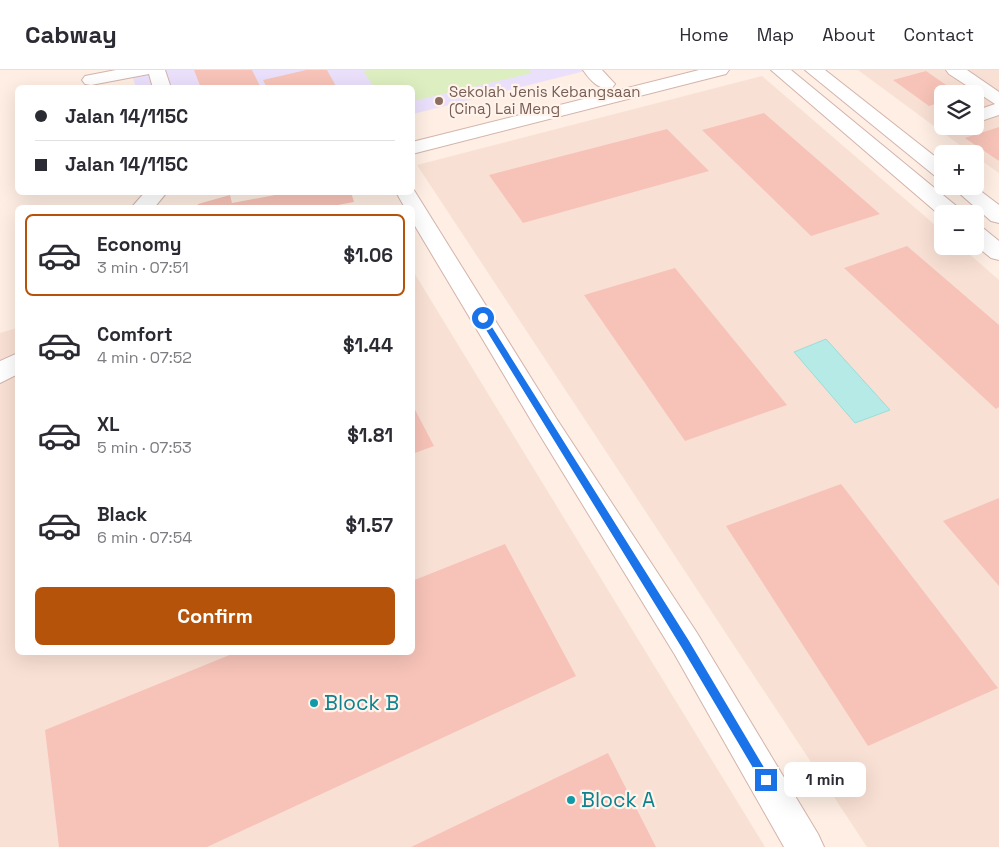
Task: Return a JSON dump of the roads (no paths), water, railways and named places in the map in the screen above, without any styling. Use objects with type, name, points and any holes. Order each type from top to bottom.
[{"type":"street","points":[[94,76],[144,70]]},
{"type":"street","points":[[156,70],[161,85]]},
{"type":"street","points":[[592,70],[606,84]]},
{"type":"street","points":[[415,132],[661,70]]},
{"type":"street","points":[[415,147],[720,70]]},
{"type":"street","points":[[762,70],[781,72],[941,205]]},
{"type":"street","points":[[814,70],[934,166]]},
{"type":"street","points":[[955,70],[978,85]]},
{"type":"street","points":[[982,85],[999,79]]},
{"type":"street","points":[[984,90],[999,100]]},
{"type":"street","points":[[984,114],[999,109]]},
{"type":"street","points":[[144,205],[154,195]]},
{"type":"street","points":[[972,195],[999,216]]},
{"type":"street","points":[[415,218],[422,238],[553,433],[686,644],[805,847]]},
{"type":"street","points":[[984,240],[999,253]]},
{"type":"street","points":[[0,373],[15,364]]},
{"type":"water","points":[[826,339],[890,410],[855,423],[794,352]]},
{"type":"place","name":"Sekolah Jenis Kebangsaan (Cina) Lai Meng","points":[[439,101]]},
{"type":"place","name":"Block B","points":[[314,703]]},
{"type":"place","name":"Block A","points":[[571,800]]}]
